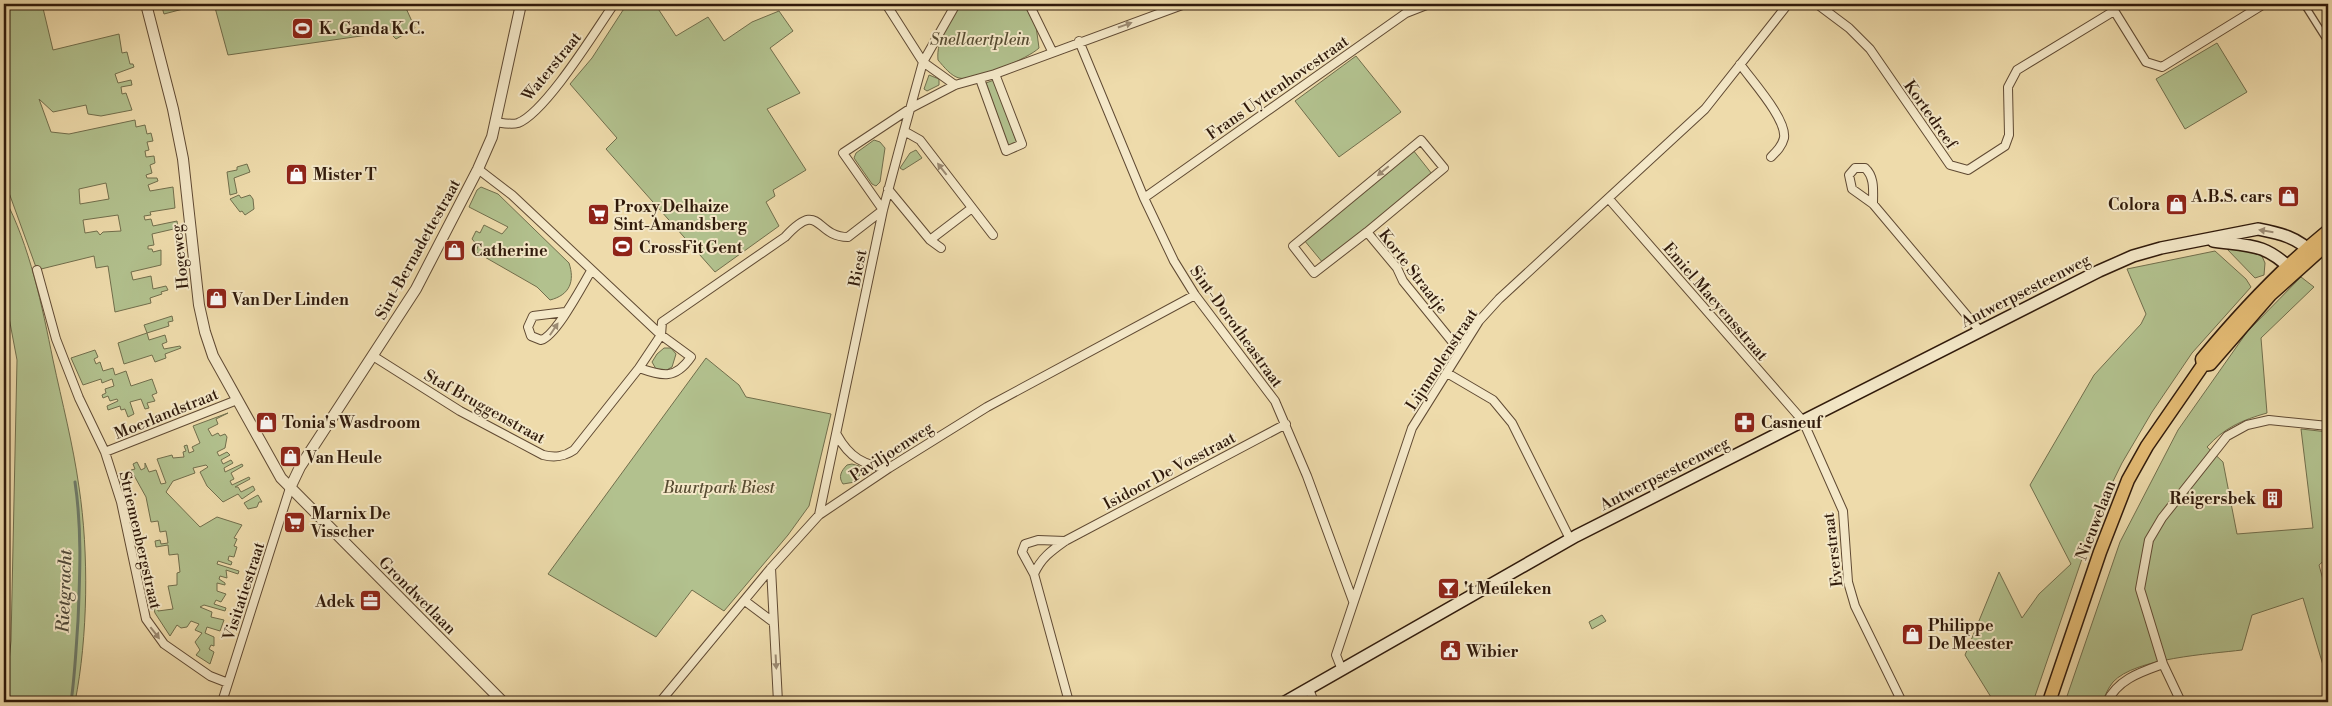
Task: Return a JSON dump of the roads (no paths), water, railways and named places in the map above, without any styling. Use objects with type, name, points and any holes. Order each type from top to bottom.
[{"type":"main road","name":"Antwerpsesteenweg","points":[[1285,702],[1570,540],[1980,330],[2132,256],[2258,229],[2278,233],[2310,252]]},
{"type":"main road","points":[[2291,268],[2310,252],[2328,231]]},
{"type":"main road","name":"Antwerpsesteenweg","points":[[2207,240],[2261,248],[2291,268]]},
{"type":"main road","points":[[2310,252],[2328,243]]},
{"type":"main road","name":"Nieuwelaan","points":[[2049,702],[2100,552],[2128,480],[2147,446],[2203,365],[2210,364],[2291,268]]},
{"type":"street","name":"Hogeweg","points":[[146,4],[173,110],[183,159],[199,305],[205,332],[213,356],[272,465],[290,488]]},
{"type":"street","name":"Sint-Bernadettestraat","points":[[290,488],[300,467],[416,289],[489,146],[521,4]]},
{"type":"street","name":"Waterstraat","points":[[495,122],[509,124],[525,118],[583,51],[614,4]]},
{"type":"street","points":[[886,4],[923,62],[955,85]]},
{"type":"street","name":"Biest","points":[[819,515],[888,189],[923,62],[956,4]]},
{"type":"street","points":[[1029,4],[1052,51]]},
{"type":"street","points":[[883,210],[843,153],[911,108],[955,85],[995,74],[1079,41],[1185,4]]},
{"type":"street","name":"Frans Uyttenhovestraat","points":[[1144,198],[1406,13],[1429,4]]},
{"type":"street","name":"Lijnmolenstraat","points":[[1342,670],[1336,655],[1412,428],[1479,321],[1499,299],[1609,200],[1705,109],[1788,4]]},
{"type":"street","name":"Kortedreef","points":[[1817,4],[1849,28],[1870,50],[1950,165],[1968,170],[2005,146],[2009,135],[2008,87],[2017,70],[2112,7]]},
{"type":"street","points":[[2112,7],[2146,62],[2162,67],[2264,4]]},
{"type":"street","points":[[2304,4],[2328,42]]},
{"type":"street","name":"Sint-Dorotheastraat","points":[[1079,41],[1144,198],[1174,261],[1195,295],[1275,401],[1307,476],[1354,602]]},
{"type":"street","points":[[1740,64],[1776,114],[1783,128],[1784,138],[1779,149],[1771,156]]},
{"type":"street","points":[[980,79],[1006,151],[1022,144],[995,74]]},
{"type":"street","points":[[904,131],[920,140],[994,235]]},
{"type":"street","name":"Korte Straatje","points":[[1421,140],[1444,168],[1367,232],[1314,273],[1293,246],[1421,140]]},
{"type":"street","points":[[1873,204],[1872,178],[1865,168],[1855,168],[1849,175],[1849,184],[1873,204],[1980,330]]},
{"type":"street","points":[[478,169],[512,195],[661,336],[691,357],[677,372],[667,375],[639,368]]},
{"type":"street","points":[[888,189],[930,240],[940,248]]},
{"type":"street","name":"Emiel Maeyensstraat","points":[[1609,200],[1803,421]]},
{"type":"street","points":[[930,240],[972,208]]},
{"type":"street","name":"Staf Bruggenstraat","points":[[373,356],[460,412],[535,451],[552,458],[568,454],[574,450],[639,368],[661,336],[662,322],[785,238],[798,223],[808,219],[817,221],[833,236],[848,237],[883,210]]},
{"type":"street","name":"Korte Straatje","points":[[1367,232],[1397,268],[1403,281],[1460,350]]},
{"type":"street","name":"Striemenbergstraat","points":[[36,270],[60,347],[79,398],[105,452],[123,510],[146,620],[164,644],[210,676],[228,683]]},
{"type":"street","points":[[565,312],[533,316],[528,326],[531,336],[541,340],[546,338],[565,312],[591,271]]},
{"type":"street","name":"Paviljoenweg","points":[[660,702],[746,601],[771,568],[819,515],[986,407],[1195,295]]},
{"type":"street","points":[[1447,373],[1493,400],[1512,424],[1570,540]]},
{"type":"street","name":"Moerlandstraat","points":[[105,452],[237,400]]},
{"type":"street","points":[[2181,702],[2163,664],[2140,589],[2149,540],[2162,518],[2227,436],[2247,425],[2269,420],[2328,426]]},
{"type":"street","name":"Everstraat","points":[[1803,421],[1843,512],[1848,582],[1855,606],[1902,702]]},
{"type":"street","name":"Isidoor De Vosstraat","points":[[1034,574],[1045,556],[1065,541],[1286,424]]},
{"type":"street","points":[[837,436],[846,450],[871,467],[889,468]]},
{"type":"street","name":"Visitatiestraat","points":[[222,702],[290,488]]},
{"type":"street","name":"Grondwetlaan","points":[[290,488],[503,702]]},
{"type":"street","points":[[1065,541],[1038,540],[1025,544],[1022,552],[1034,574],[1069,702]]},
{"type":"street","points":[[771,568],[778,702]]},
{"type":"street","points":[[746,601],[774,622]]},
{"type":"street","points":[[2107,702],[2120,685],[2135,674],[2163,664]]},
{"type":"street","points":[[1309,689],[1314,702]]},
{"type":"waterway","name":"Rietgracht","points":[[71,702],[78,621],[80,569],[80,534],[75,482]]},
{"type":"place","name":"K. Ganda K.C.","points":[[303,28]]},
{"type":"place","name":"Mister T","points":[[297,174]]},
{"type":"place","name":"A.B.S. cars","points":[[2288,196]]},
{"type":"place","name":"Colora","points":[[2176,204]]},
{"type":"place","name":"Proxy Delhaize Sint-Amandsberg","points":[[598,215]]},
{"type":"place","name":"CrossFit Gent","points":[[623,247]]},
{"type":"place","name":"Catherine","points":[[455,250]]},
{"type":"place","name":"Van Der Linden","points":[[216,299]]},
{"type":"place","name":"Tonia's Wasdroom","points":[[266,422]]},
{"type":"place","name":"Casneuf","points":[[1745,422]]},
{"type":"place","name":"Van Heule","points":[[290,457]]},
{"type":"place","name":"Reigersbek","points":[[2272,498]]},
{"type":"place","name":"Marnix De Visscher","points":[[295,522]]},
{"type":"place","name":"'t Meuleken","points":[[1448,588]]},
{"type":"place","name":"Adek","points":[[371,601]]},
{"type":"place","name":"Philippe De Meester","points":[[1912,634]]},
{"type":"place","name":"Wibier","points":[[1450,651]]},
{"type":"park label","name":"Snellaertplein","points":[[980,39]]},
{"type":"park label","name":"Buurtpark Biest","points":[[719,487]]}]
